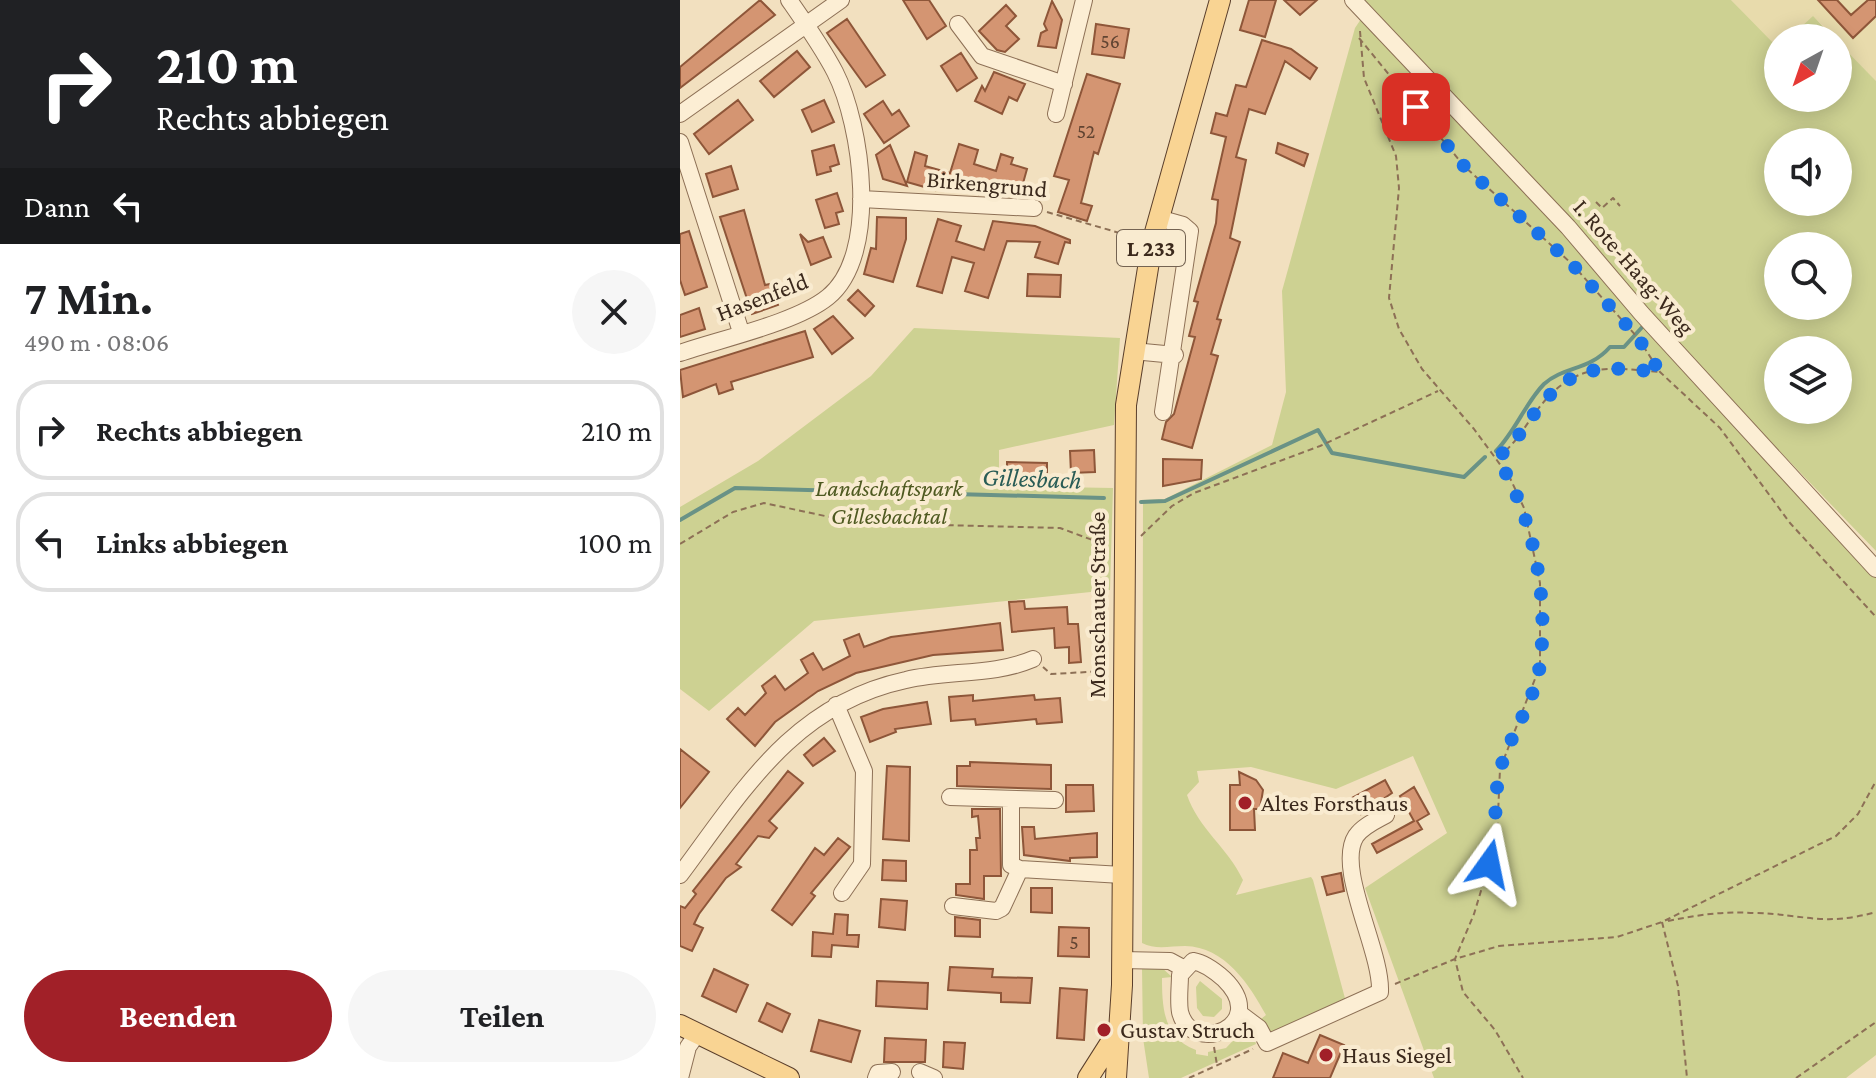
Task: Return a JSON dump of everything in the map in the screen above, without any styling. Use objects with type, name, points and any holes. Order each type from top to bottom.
[{"type":"main road","name":"Monschauer Straße","points":[[1116,1078],[1122,960],[1130,544],[1126,405],[1152,243],[1220,0]]},
{"type":"main road","points":[[1088,1078],[1120,1027]]},
{"type":"main road","points":[[688,1029],[789,1078]]},
{"type":"street","name":"Hasenfeld","points":[[680,353],[806,311],[830,296],[848,270],[858,236],[861,199],[849,110],[835,73],[789,0]]},
{"type":"street","points":[[680,114],[841,0]]},
{"type":"street","points":[[1056,114],[1084,0]]},
{"type":"street","name":"I. Rote-Haag-Weg","points":[[1353,0],[1568,227],[1642,314],[1876,569]]},
{"type":"street","points":[[958,24],[982,56],[1064,84]]},
{"type":"street","points":[[680,142],[741,332]]},
{"type":"street","name":"Birkengrund","points":[[861,199],[1034,208]]},
{"type":"street","points":[[1158,218],[1183,225],[1190,231],[1175,355],[1163,412]]},
{"type":"street","points":[[1133,351],[1175,355]]},
{"type":"street","points":[[680,875],[771,756],[807,723],[836,705],[882,685],[930,674],[1012,668],[1033,659]]},
{"type":"street","points":[[836,705],[864,771],[862,864],[842,893]]},
{"type":"street","points":[[950,797],[1055,800]]},
{"type":"street","points":[[1011,799],[1011,865],[1020,869],[1122,875]]},
{"type":"street","points":[[1239,1013],[1259,1028],[1267,1043],[1380,992],[1381,972],[1351,869],[1350,850],[1365,826],[1386,815]]},
{"type":"street","points":[[953,906],[996,911],[1002,908],[1020,869]]},
{"type":"street","points":[[1122,960],[1159,960],[1183,968],[1199,962],[1219,974],[1237,993],[1239,1013],[1227,1029],[1214,1034],[1199,1033],[1184,1020],[1179,1002],[1183,968]]},
{"type":"street","points":[[680,1078],[688,1047],[688,1029]]},
{"type":"street","points":[[876,1078],[878,1073],[892,1072]]},
{"type":"path","points":[[1523,1078],[1495,1030],[1463,992],[1455,959],[1474,914],[1497,838],[1500,769],[1540,666],[1540,583],[1524,508],[1497,458],[1422,369],[1399,329],[1389,298],[1399,188],[1396,156],[1364,78],[1358,37],[1464,166],[1572,264],[1631,329],[1660,372],[1720,428],[1790,523],[1876,617]]},
{"type":"path","points":[[1596,202],[1602,208],[1613,198],[1620,206]]},
{"type":"path","name":"Birkengrund","points":[[1034,208],[1152,243]]},
{"type":"path","points":[[1497,458],[1512,446],[1562,382],[1600,367],[1660,372]]},
{"type":"path","points":[[680,544],[733,512],[764,503],[858,523],[1060,528],[1109,546],[1130,544],[1172,506],[1194,493],[1320,446],[1439,391]]},
{"type":"path","points":[[1033,659],[1051,674],[1108,671]]},
{"type":"path","points":[[1662,922],[1836,836],[1858,814],[1876,781]]},
{"type":"path","points":[[1380,992],[1455,959],[1499,946],[1617,937],[1662,922],[1707,912],[1842,921],[1876,912]]},
{"type":"path","points":[[1662,922],[1678,986],[1687,1078]]},
{"type":"path","points":[[1796,1078],[1876,1022]]},
{"type":"path","points":[[1214,1034],[1217,1066]]},
{"type":"path","points":[[1189,1078],[1267,1043]]},
{"type":"shaded area","points":[[1731,0],[1876,0],[1876,81],[1852,56],[1852,24],[1821,24],[1813,17],[1805,24],[1764,24],[1764,36]]},
{"type":"green space","points":[[1364,0],[1731,0],[1764,34],[1764,112],[1852,112],[1852,56],[1876,81],[1876,551],[1645,312],[1552,201]]},
{"type":"green space","points":[[1813,16],[1821,24],[1804,24]]},
{"type":"green space","points":[[1361,19],[1545,207],[1876,575],[1876,1055],[1846,1078],[1434,1078],[1365,888],[1447,833],[1413,756],[1336,789],[1251,767],[1197,771],[1199,782],[1187,795],[1198,818],[1243,880],[1236,895],[1311,877],[1346,1002],[1274,1036],[1266,1030],[1261,1019],[1266,1015],[1252,991],[1224,960],[1199,948],[1157,947],[1142,943],[1143,500],[1165,499],[1272,445],[1286,392],[1282,291],[1355,28]]},
{"type":"green space","name":"Landschaftspark Gillesbachtal","points":[[914,328],[1120,338],[1114,425],[999,450],[999,486],[1113,488],[1110,590],[814,621],[709,711],[680,689],[680,507],[758,461],[871,376]]},
{"type":"green space","points":[[1160,966],[1172,977],[1162,978],[1167,1021],[1177,1038],[1196,1050],[1196,1054],[1208,1056],[1208,1052],[1226,1048],[1246,1027],[1251,1028],[1256,1044],[1181,1078],[1149,1078],[1143,1038],[1142,968]]},
{"type":"green space","points":[[1200,981],[1222,999],[1222,1009],[1214,1017],[1203,1016],[1197,1008],[1196,987]]},
{"type":"building","points":[[760,0],[775,15],[680,88],[680,67]]},
{"type":"building","points":[[903,0],[929,0],[946,26],[927,39]]},
{"type":"building","points":[[1249,0],[1276,0],[1265,37],[1240,30]]},
{"type":"building","points":[[1284,0],[1317,0],[1300,15]]},
{"type":"building","points":[[1818,0],[1837,0],[1851,15],[1868,0],[1876,0],[1876,16],[1853,38],[1852,24],[1840,24]]},
{"type":"building","points":[[1052,1],[1062,20],[1056,48],[1038,46],[1041,33],[1047,30],[1044,24]]},
{"type":"building","points":[[1006,5],[1016,16],[1006,26],[1019,39],[1005,52],[997,50],[979,31]]},
{"type":"building","points":[[847,19],[885,75],[866,87],[827,33]]},
{"type":"building","points":[[1096,24],[1129,29],[1124,58],[1092,54]]},
{"type":"building","points":[[1262,40],[1291,49],[1317,68],[1310,79],[1285,61],[1265,114],[1249,109],[1236,157],[1246,160],[1230,238],[1240,242],[1217,319],[1221,320],[1211,354],[1218,356],[1192,448],[1162,439],[1166,422],[1174,414],[1195,337],[1189,336],[1198,302],[1194,301],[1216,223],[1218,200],[1212,199],[1226,137],[1211,133],[1216,113],[1227,116],[1236,85],[1246,87]]},
{"type":"building","points":[[797,51],[810,67],[774,97],[760,81]]},
{"type":"building","points":[[961,53],[977,78],[957,91],[941,66]]},
{"type":"building","points":[[994,72],[1025,84],[1017,101],[1009,97],[1002,114],[975,101],[982,86],[985,91]]},
{"type":"building","points":[[1087,74],[1120,84],[1098,154],[1094,152],[1081,203],[1092,206],[1087,221],[1058,212],[1069,180],[1054,176]]},
{"type":"building","points":[[738,100],[753,120],[709,154],[694,134]]},
{"type":"building","points":[[824,100],[834,122],[812,132],[802,110]]},
{"type":"building","points":[[883,101],[892,115],[899,110],[909,126],[884,143],[864,114]]},
{"type":"building","points":[[1278,143],[1308,154],[1304,166],[1276,153]]},
{"type":"building","points":[[959,144],[978,150],[974,164],[996,171],[1001,154],[1013,158],[1011,164],[1027,169],[1020,194],[982,182],[978,194],[937,182],[935,190],[907,182],[915,152],[927,156],[925,166],[950,173]]},
{"type":"building","points":[[834,145],[839,164],[830,167],[831,171],[817,175],[812,151]]},
{"type":"building","points":[[890,145],[907,186],[883,179],[876,155]]},
{"type":"building","points":[[731,166],[738,189],[713,197],[706,174]]},
{"type":"building","points":[[837,193],[843,211],[836,213],[839,224],[825,228],[816,200]]},
{"type":"building","points":[[744,210],[765,285],[770,284],[778,305],[752,314],[720,217]]},
{"type":"building","points":[[877,217],[906,218],[906,239],[893,282],[864,274],[871,248],[876,249]]},
{"type":"building","points":[[938,219],[961,226],[956,241],[984,250],[993,221],[1035,226],[1070,240],[1070,243],[1065,242],[1058,264],[1035,257],[1040,242],[1007,241],[988,298],[965,291],[974,263],[952,257],[942,293],[917,286]]},
{"type":"building","points":[[689,231],[707,287],[685,295],[680,280],[680,234]]},
{"type":"building","points":[[800,234],[808,242],[823,237],[831,257],[811,265]]},
{"type":"building","points":[[1028,274],[1061,275],[1060,297],[1027,296]]},
{"type":"building","points":[[858,290],[874,306],[865,316],[848,300]]},
{"type":"building","points":[[699,308],[705,329],[680,337],[680,315]]},
{"type":"building","points":[[833,316],[853,338],[832,354],[814,329]]},
{"type":"building","points":[[805,331],[813,357],[731,382],[733,389],[719,394],[716,384],[683,397],[680,370]]},
{"type":"building","points":[[1094,450],[1095,472],[1071,473],[1070,451]]},
{"type":"building","points":[[1163,459],[1202,460],[1201,479],[1163,486]]},
{"type":"building","points":[[1007,462],[1047,463],[1047,477],[1007,476]]},
{"type":"building","points":[[1024,601],[1025,609],[1067,607],[1068,624],[1078,624],[1081,662],[1069,663],[1069,647],[1055,648],[1054,628],[1012,632],[1009,602]]},
{"type":"building","points":[[1000,623],[1003,650],[933,655],[856,673],[818,691],[775,722],[755,746],[727,719],[738,708],[745,715],[766,693],[762,686],[775,676],[785,690],[808,673],[801,660],[813,653],[823,670],[850,656],[844,640],[859,634],[864,647],[891,637]]},
{"type":"building","points":[[973,695],[973,701],[1034,695],[1035,700],[1060,698],[1062,722],[1037,724],[1036,719],[976,725],[975,719],[951,721],[949,697]]},
{"type":"building","points":[[927,702],[931,724],[895,729],[896,732],[870,742],[861,717],[883,709]]},
{"type":"building","points":[[824,738],[835,751],[813,766],[804,755]]},
{"type":"building","points":[[680,749],[709,772],[680,808]]},
{"type":"building","points":[[970,762],[1051,765],[1051,789],[957,786],[957,766],[970,766]]},
{"type":"building","points":[[887,766],[910,767],[909,841],[883,839]]},
{"type":"building","points":[[788,771],[803,783],[769,821],[777,828],[769,838],[758,836],[736,864],[741,867],[726,878],[699,914],[694,924],[703,928],[692,951],[680,946],[680,906],[685,908],[696,894],[693,891]]},
{"type":"building","name":"Altes Forsthaus","points":[[1239,772],[1256,780],[1263,790],[1260,809],[1254,809],[1255,830],[1230,830],[1230,785],[1240,785]]},
{"type":"building","points":[[1385,780],[1392,793],[1361,814],[1352,798]]},
{"type":"building","points":[[1066,785],[1093,785],[1094,811],[1066,812]]},
{"type":"building","points":[[1414,787],[1429,814],[1417,821],[1422,829],[1377,853],[1372,844],[1414,821],[1400,796]]},
{"type":"building","points":[[972,809],[1000,809],[1001,876],[984,876],[984,899],[956,895],[956,884],[970,884],[970,850],[977,850],[976,838],[980,838],[978,816],[972,817]]},
{"type":"building","points":[[1022,827],[1034,827],[1035,839],[1097,833],[1097,857],[1070,858],[1070,861],[1024,855]]},
{"type":"building","points":[[838,838],[850,847],[811,893],[815,896],[792,925],[772,910],[815,848],[824,855]]},
{"type":"building","points":[[883,860],[906,861],[906,881],[882,880]]},
{"type":"building","points":[[1341,873],[1344,891],[1327,895],[1322,877]]},
{"type":"building","points":[[1031,888],[1052,888],[1052,913],[1031,912]]},
{"type":"building","points":[[881,899],[907,901],[905,930],[879,927]]},
{"type":"building","points":[[835,914],[848,915],[847,935],[859,935],[858,947],[832,945],[831,957],[812,956],[813,932],[833,934]]},
{"type":"building","points":[[955,917],[980,920],[980,937],[955,936]]},
{"type":"building","points":[[1059,927],[1089,928],[1089,957],[1058,956]]},
{"type":"building","points":[[950,967],[993,969],[992,977],[1032,978],[1030,1003],[1001,1002],[1001,993],[948,990]]},
{"type":"building","points":[[714,969],[748,985],[736,1012],[702,996]]},
{"type":"building","points":[[877,981],[928,983],[927,1009],[876,1006]]},
{"type":"building","points":[[1060,988],[1087,990],[1084,1040],[1057,1038]]},
{"type":"building","points":[[767,1003],[790,1014],[782,1032],[759,1021]]},
{"type":"building","points":[[819,1020],[860,1031],[851,1062],[811,1051]]},
{"type":"building","name":"Haus Siegel","points":[[1320,1035],[1344,1045],[1330,1078],[1273,1078],[1283,1053],[1308,1063]]},
{"type":"building","points":[[885,1038],[926,1040],[925,1062],[884,1062]]},
{"type":"building","points":[[944,1042],[965,1043],[963,1069],[943,1067]]},
{"type":"waterway","name":"Gillesbach","points":[[1496,451],[1544,384],[1594,360],[1610,347],[1624,347],[1645,324]]},
{"type":"waterway","name":"Gillesbach","points":[[1141,502],[1165,501],[1318,430],[1332,453],[1464,477],[1485,457]]},
{"type":"waterway","name":"Gillesbach","points":[[680,520],[735,488],[1104,498]]},
{"type":"place","name":"Altes Forsthaus","points":[[1245,803]]},
{"type":"place","name":"Gustav Struch","points":[[1104,1030]]},
{"type":"place","name":"Haus Siegel","points":[[1326,1055]]},
{"type":"route","points":[[1416,107],[1464,166],[1572,264],[1638,338],[1660,372],[1600,367],[1562,382],[1537,410],[1512,446],[1497,458],[1524,508],[1540,583],[1540,666],[1500,769],[1497,838],[1489,864]]}]
